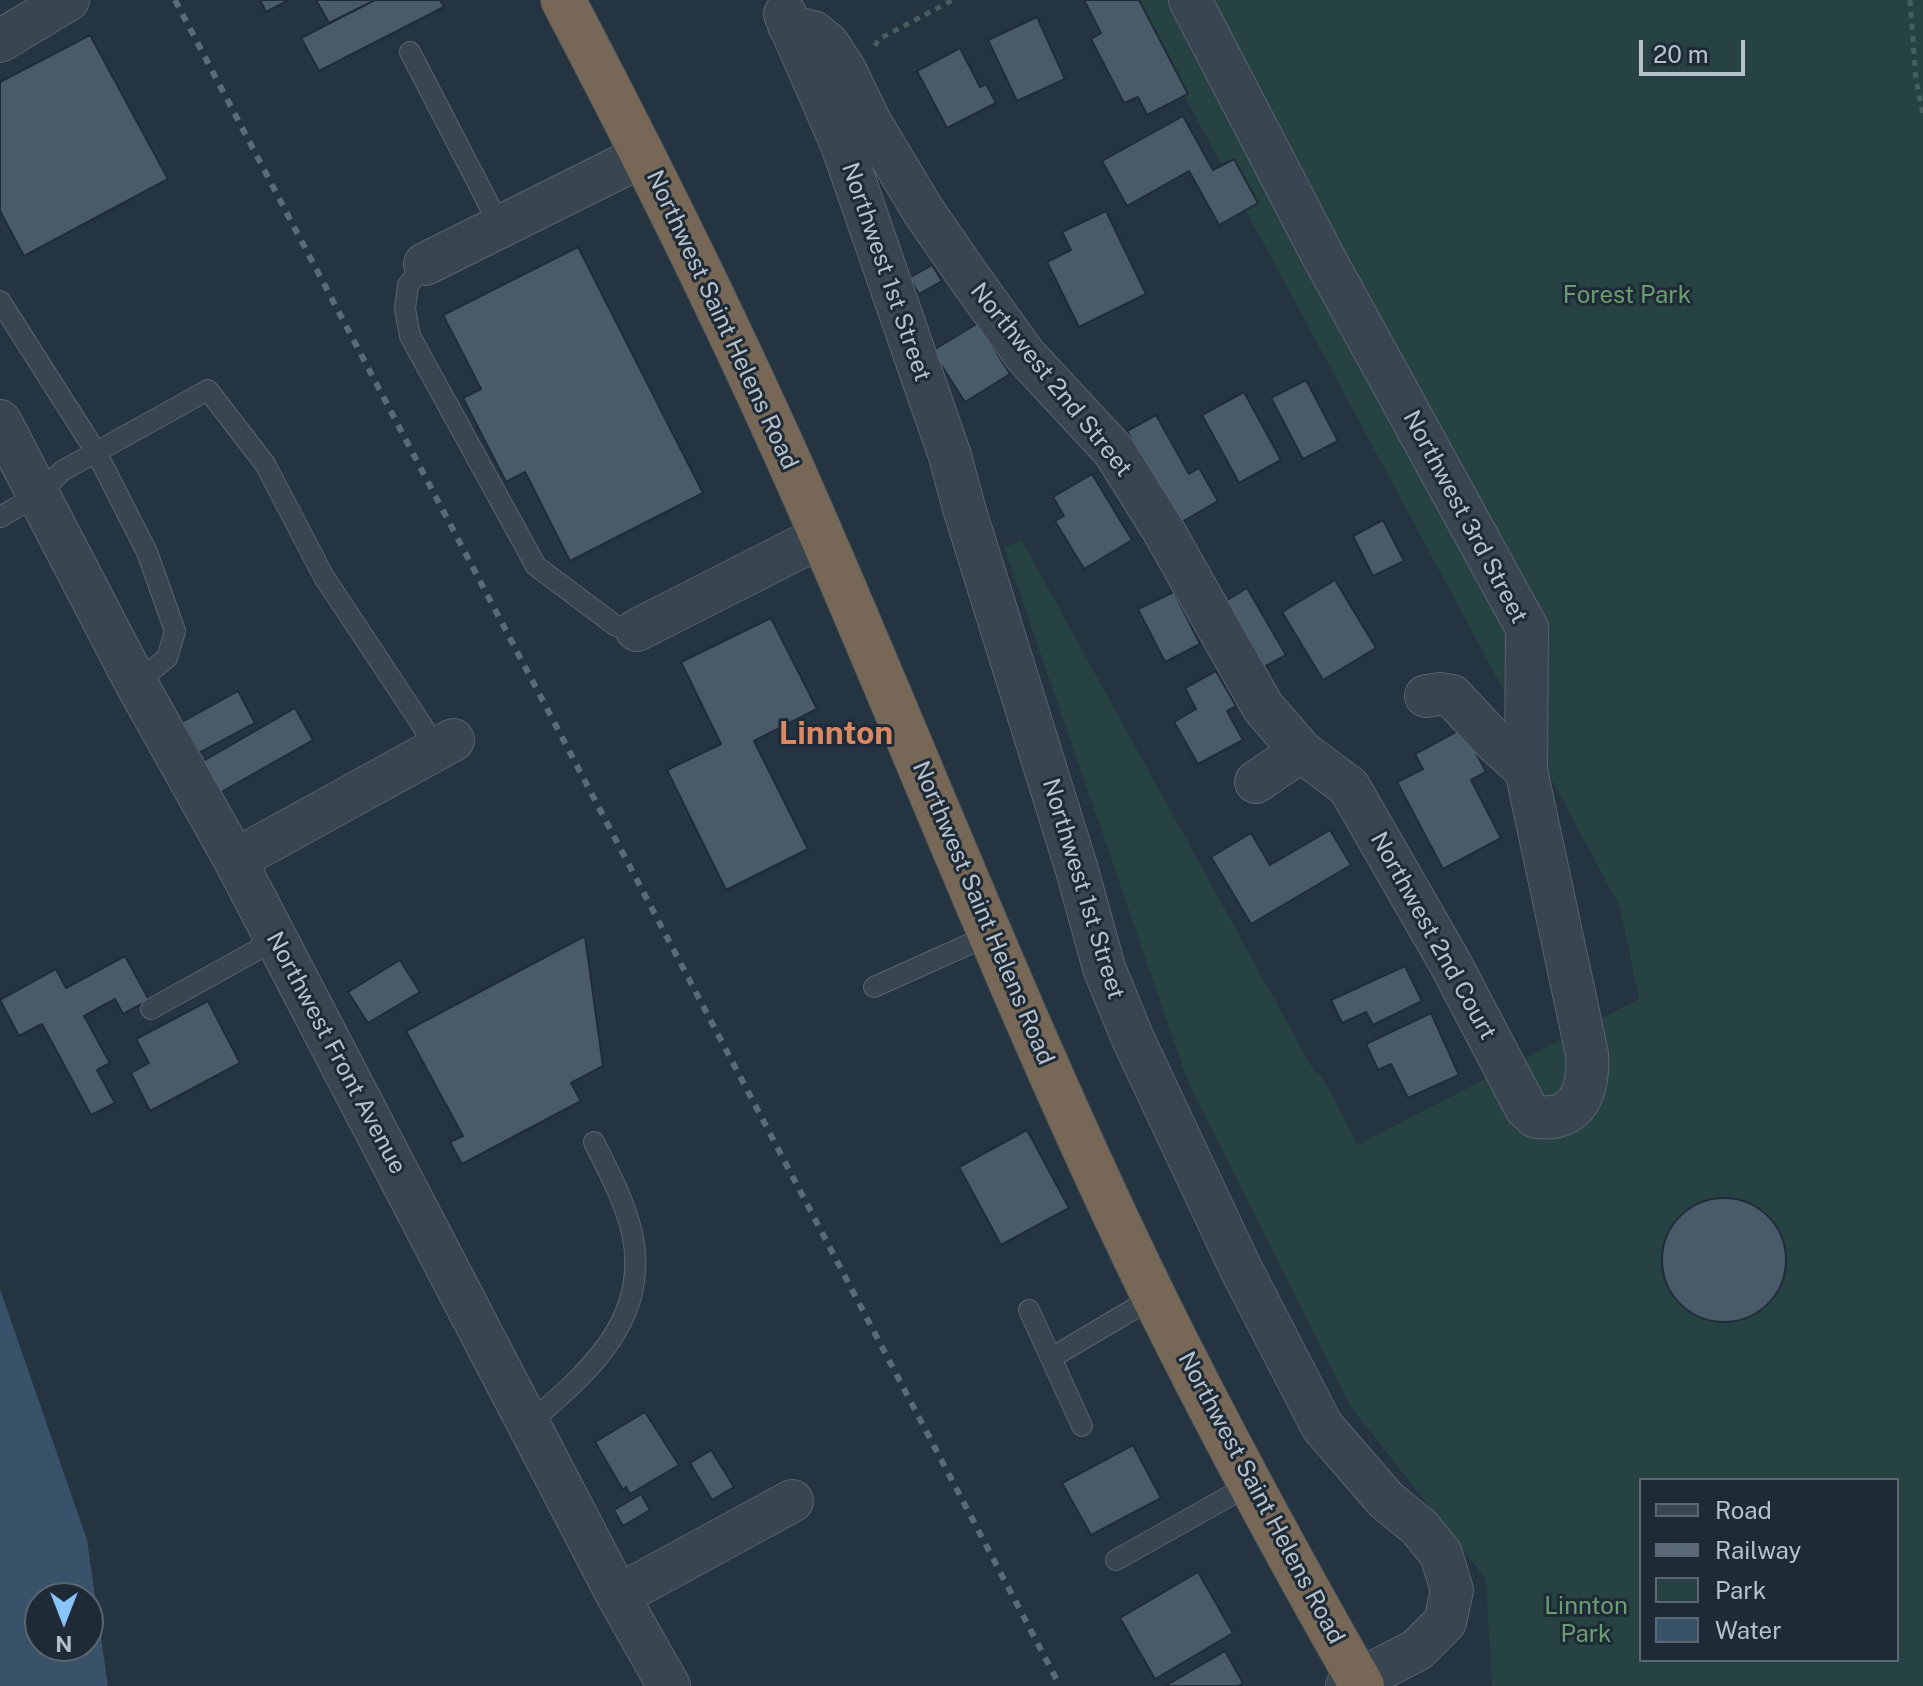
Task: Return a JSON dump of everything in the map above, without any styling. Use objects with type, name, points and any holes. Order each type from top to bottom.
[{"type":"highway","name":"Northwest Saint Helens Road","points":[[563,0],[644,155],[736,344],[822,536],[1087,1153],[1154,1297],[1356,1684]]},
{"type":"street","points":[[0,41],[68,0]]},
{"type":"street","name":"Northwest 3rd Street","points":[[1190,0],[1323,256],[1527,628],[1526,770],[1587,1054],[1587,1088],[1579,1100],[1559,1116]]},
{"type":"street","name":"Northwest 2nd Street","points":[[784,13],[828,44],[924,212],[971,280],[1025,355],[1114,451],[1162,528],[1263,707],[1301,751]]},
{"type":"street","name":"Northwest 1st Street","points":[[784,13],[842,145],[950,456],[1104,968],[1133,1039],[1241,1269],[1322,1426],[1386,1500],[1419,1527],[1441,1554],[1452,1590],[1445,1622],[1417,1650],[1356,1684]]},
{"type":"street","points":[[425,264],[644,155]]},
{"type":"street","name":"Northwest Front Avenue","points":[[0,421],[136,683],[277,939],[618,1596],[669,1686]]},
{"type":"street","points":[[637,630],[822,536]]},
{"type":"street","points":[[1426,696],[1452,696],[1526,770]]},
{"type":"street","points":[[235,860],[444,745]]},
{"type":"street","points":[[1256,782],[1301,751]]},
{"type":"street","name":"Northwest 2nd Court","points":[[1301,751],[1349,787],[1449,961],[1526,1108],[1536,1117],[1559,1116]]},
{"type":"street","points":[[618,1596],[792,1501]]},
{"type":"lane","points":[[410,52],[500,226]]},
{"type":"lane","points":[[425,264],[408,285],[405,309],[410,336],[536,566],[616,626],[637,630]]},
{"type":"lane","points":[[0,301],[96,452],[147,552],[175,631],[167,658],[136,683]]},
{"type":"lane","points":[[0,517],[38,495],[62,471],[208,390],[265,464],[324,577],[422,725],[444,745]]},
{"type":"lane","points":[[874,987],[992,934]]},
{"type":"lane","points":[[151,1009],[277,939]]},
{"type":"lane","points":[[529,1423],[573,1386],[613,1339],[631,1303],[636,1268],[632,1232],[613,1180],[594,1142]]},
{"type":"lane","points":[[1051,1358],[1154,1297]]},
{"type":"lane","points":[[1029,1310],[1082,1426]]},
{"type":"lane","points":[[1116,1560],[1251,1484]]},
{"type":"path","points":[[860,99],[864,61],[879,39],[953,0]]},
{"type":"path","points":[[1910,0],[1916,80],[1923,115]]},
{"type":"green space","name":"Forest Park","points":[[1133,0],[1923,0],[1923,1686],[1492,1686],[1486,1579],[1351,1407],[1188,1082],[1004,547],[1022,541],[1316,1075],[1320,1073],[1358,1145],[1639,999],[1620,907]]},
{"type":"water","points":[[0,1289],[87,1540],[93,1582],[24,1582],[24,1662],[104,1662],[104,1658],[108,1686],[0,1686]]},
{"type":"building","points":[[260,0],[289,0],[266,12]]},
{"type":"building","points":[[316,0],[375,0],[329,23]]},
{"type":"building","points":[[375,0],[440,0],[444,7],[319,71],[301,38]]},
{"type":"building","points":[[1084,0],[1139,0],[1188,94],[1147,115],[1138,97],[1124,103],[1091,39],[1101,33]]},
{"type":"building","points":[[1037,17],[1065,79],[1017,101],[988,40]]},
{"type":"building","points":[[90,35],[168,179],[24,256],[0,211],[0,82]]},
{"type":"building","points":[[960,48],[980,87],[986,84],[996,103],[947,128],[917,71]]},
{"type":"building","points":[[1183,116],[1213,170],[1234,159],[1258,203],[1219,225],[1189,171],[1127,206],[1102,161]]},
{"type":"building","points":[[1106,211],[1146,294],[1079,327],[1047,262],[1071,250],[1062,232]]},
{"type":"building","points":[[578,247],[703,493],[570,561],[525,472],[506,482],[463,398],[481,389],[443,315]]},
{"type":"building","points":[[932,265],[942,281],[919,294],[909,278]]},
{"type":"building","points":[[978,323],[1010,374],[965,402],[932,351]]},
{"type":"building","points":[[1306,380],[1338,441],[1303,459],[1271,398]]},
{"type":"building","points":[[1244,392],[1281,460],[1239,483],[1202,415]]},
{"type":"building","points":[[1156,415],[1189,474],[1199,468],[1218,501],[1180,523],[1127,431]]},
{"type":"building","points":[[1092,474],[1132,540],[1084,569],[1055,521],[1064,516],[1053,497]]},
{"type":"building","points":[[1383,520],[1404,561],[1373,576],[1353,536]]},
{"type":"building","points":[[1335,580],[1376,648],[1323,680],[1282,612]]},
{"type":"building","points":[[1247,588],[1286,655],[1255,672],[1216,607]]},
{"type":"building","points":[[1174,592],[1200,644],[1165,662],[1138,609]]},
{"type":"building","points":[[771,618],[817,709],[754,741],[808,849],[726,890],[667,770],[721,744],[681,662]]},
{"type":"building","points":[[1216,671],[1236,706],[1227,711],[1243,740],[1198,764],[1174,722],[1196,709],[1185,688]]},
{"type":"building","points":[[238,691],[255,723],[199,753],[182,722]]},
{"type":"building","points":[[295,708],[313,740],[216,795],[198,764]]},
{"type":"building","points":[[1463,728],[1486,772],[1471,780],[1501,838],[1443,869],[1397,782],[1423,769],[1415,754]]},
{"type":"building","points":[[1330,830],[1351,865],[1251,924],[1211,857],[1251,833],[1270,865]]},
{"type":"building","points":[[585,936],[603,1066],[571,1083],[581,1101],[462,1164],[450,1142],[463,1136],[406,1031]]},
{"type":"building","points":[[125,956],[149,1000],[123,1014],[115,999],[84,1016],[110,1063],[97,1070],[115,1103],[91,1115],[42,1024],[19,1036],[0,1000],[56,969],[66,988]]},
{"type":"building","points":[[400,960],[420,992],[368,1023],[348,992]]},
{"type":"building","points":[[1405,966],[1422,1001],[1373,1025],[1366,1012],[1342,1023],[1331,1000]]},
{"type":"building","points":[[208,1001],[240,1063],[150,1111],[131,1073],[149,1063],[136,1039]]},
{"type":"building","points":[[1431,1013],[1459,1075],[1408,1098],[1391,1064],[1378,1070],[1366,1044]]},
{"type":"building","points":[[1027,1130],[1069,1208],[1001,1245],[959,1167]]},
{"type":"building","points":[[1724,1198],[1748,1202],[1768,1216],[1782,1236],[1786,1260],[1782,1284],[1768,1304],[1748,1318],[1724,1322],[1700,1318],[1680,1304],[1666,1284],[1662,1260],[1666,1236],[1680,1216],[1700,1202]]},
{"type":"building","points":[[645,1412],[679,1465],[630,1494],[626,1487],[623,1490],[595,1442]]},
{"type":"building","points":[[1133,1445],[1161,1498],[1091,1535],[1062,1483]]},
{"type":"building","points":[[711,1450],[734,1487],[712,1500],[690,1463]]},
{"type":"building","points":[[641,1494],[650,1510],[623,1526],[614,1510]]},
{"type":"building","points":[[1198,1572],[1233,1633],[1155,1679],[1120,1618]]},
{"type":"building","points":[[1225,1651],[1243,1683],[1238,1686],[1165,1686]]},
{"type":"railway","points":[[175,0],[1060,1686]]},
{"type":"district","name":"Linnton","points":[[836,734]]},
{"type":"park label","name":"Linnton Park","points":[[1586,1621]]}]
